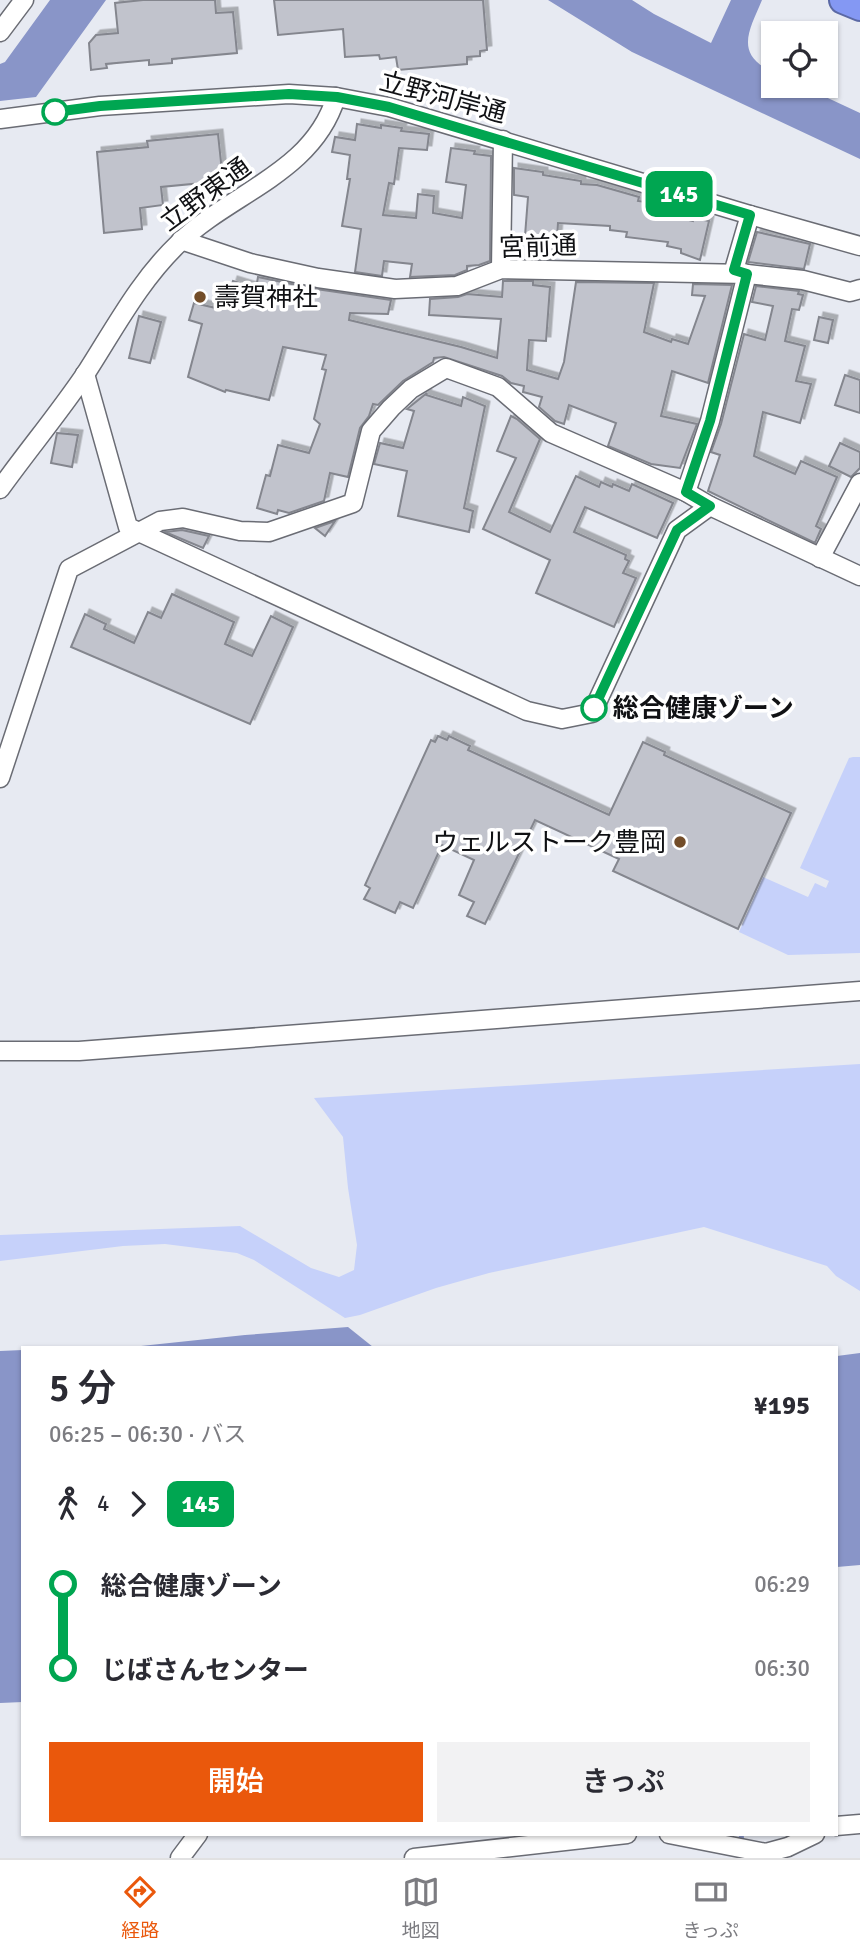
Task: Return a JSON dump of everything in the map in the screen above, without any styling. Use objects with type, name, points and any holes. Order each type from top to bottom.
[{"type":"highway","points":[[843,0],[860,8]]},
{"type":"street","points":[[1,28],[24,0]]},
{"type":"street","name":"立野河岸通","points":[[0,119],[100,106],[289,94],[337,97],[389,107],[860,246]]},
{"type":"street","name":"立野東通","points":[[0,489],[85,374],[117,322],[159,263],[181,240],[275,177],[321,132],[337,97]]},
{"type":"street","points":[[501,269],[503,141]]},
{"type":"street","points":[[686,492],[710,421],[747,274],[734,270],[750,215]]},
{"type":"street","name":"宮前通","points":[[181,240],[250,263],[318,278],[395,289],[457,286],[501,269],[747,274],[803,280],[850,292],[860,289]]},
{"type":"street","points":[[0,778],[69,569],[160,521],[183,518],[240,531],[269,532],[353,503],[371,431],[411,389],[446,368],[498,387],[551,433],[686,492],[710,506],[860,576]]},
{"type":"street","points":[[85,374],[128,527],[527,711],[562,719],[592,713],[677,530],[710,506]]},
{"type":"street","points":[[820,558],[860,483]]},
{"type":"street","points":[[0,1051],[79,1051],[860,991]]},
{"type":"street","points":[[838,1826],[860,1824]]},
{"type":"street","points":[[180,1858],[196,1836]]},
{"type":"street","points":[[414,1858],[609,1836]]},
{"type":"street","points":[[679,1836],[766,1853],[788,1847],[811,1836]]},
{"type":"shaded area","points":[[50,0],[106,0],[36,97],[0,101],[0,64],[5,62]]},
{"type":"shaded area","points":[[548,0],[632,0],[711,43],[731,0],[762,0],[748,41],[753,58],[761,65],[761,98],[828,98],[860,113],[860,159],[632,52]]},
{"type":"shaded area","points":[[860,757],[860,953],[788,955],[739,932],[763,877],[808,897],[815,883],[826,888],[829,881],[800,868],[849,758]]},
{"type":"shaded area","points":[[860,1064],[860,1291],[836,1276],[827,1266],[704,1227],[489,1273],[345,1318],[254,1260],[237,1253],[165,1244],[123,1246],[0,1261],[0,1235],[240,1226],[311,1268],[339,1277],[354,1270],[357,1245],[343,1137],[314,1098]]},
{"type":"shaded area","points":[[348,1327],[372,1346],[141,1346]]},
{"type":"shaded area","points":[[21,1350],[21,1702],[0,1703],[0,1351]]},
{"type":"shaded area","points":[[860,1353],[860,1565],[838,1567],[838,1356]]},
{"type":"building","points":[[143,0],[215,0],[216,13],[233,12],[237,53],[172,59],[172,63],[149,65],[149,60],[106,64],[107,68],[91,70],[89,43],[96,35],[118,33],[115,3]]},
{"type":"building","points":[[274,0],[483,0],[487,50],[480,51],[480,56],[467,57],[467,64],[398,70],[396,57],[345,57],[343,29],[278,35]]},
{"type":"building","points":[[357,124],[381,128],[381,125],[402,128],[401,131],[429,134],[427,150],[399,148],[394,184],[389,183],[383,215],[416,218],[418,194],[434,196],[433,213],[462,218],[466,185],[446,182],[451,148],[491,156],[490,261],[467,266],[467,270],[455,275],[410,277],[412,264],[384,261],[382,276],[355,272],[361,229],[342,226],[350,179],[347,179],[350,155],[332,152],[335,137],[355,140]]},
{"type":"building","points":[[218,134],[223,181],[161,187],[163,205],[140,208],[142,229],[104,233],[97,152],[148,147],[147,141]]},
{"type":"building","points":[[514,168],[581,181],[581,184],[597,185],[639,197],[638,201],[653,203],[652,211],[693,221],[694,218],[709,221],[700,260],[681,253],[681,249],[667,246],[668,242],[626,237],[627,232],[610,230],[610,226],[558,223],[557,239],[553,238],[552,259],[530,257],[532,237],[525,236],[528,197],[514,195]]},
{"type":"building","points":[[757,232],[810,244],[804,269],[748,262]]},
{"type":"building","points":[[258,277],[391,300],[388,314],[350,313],[349,320],[497,358],[501,319],[429,315],[430,299],[467,294],[502,297],[503,281],[533,281],[533,285],[550,287],[546,341],[529,340],[527,370],[558,379],[564,362],[576,282],[654,283],[644,332],[671,342],[672,339],[688,344],[705,296],[692,295],[693,284],[732,285],[708,383],[672,371],[661,416],[697,424],[680,468],[651,464],[608,446],[616,423],[569,405],[564,424],[555,421],[539,407],[542,397],[523,392],[524,386],[444,357],[434,358],[433,362],[403,381],[378,405],[373,404],[369,416],[360,428],[348,477],[330,473],[324,501],[289,513],[278,510],[277,514],[257,508],[266,475],[270,476],[278,445],[309,453],[320,424],[314,419],[326,370],[322,369],[326,355],[283,347],[269,400],[226,390],[225,392],[188,377],[202,324],[189,320],[194,303],[225,308],[233,281],[256,288]]},
{"type":"building","points":[[756,286],[799,291],[798,294],[803,295],[799,310],[792,309],[785,341],[805,346],[796,381],[811,384],[800,423],[763,412],[754,456],[795,474],[801,461],[837,477],[816,526],[821,529],[815,543],[708,491],[720,455],[711,452],[744,334],[765,340],[773,306],[752,302]]},
{"type":"building","points":[[139,316],[161,322],[150,363],[129,358]]},
{"type":"building","points":[[819,317],[833,320],[828,343],[814,340]]},
{"type":"building","points":[[845,375],[860,380],[860,413],[835,405]]},
{"type":"building","points":[[427,393],[426,395],[461,406],[463,397],[485,406],[464,508],[473,511],[469,532],[398,516],[407,471],[374,464],[380,443],[403,448],[414,411],[407,409]]},
{"type":"building","points":[[511,416],[540,439],[509,512],[550,532],[576,476],[599,487],[601,482],[629,491],[632,484],[673,503],[657,538],[585,507],[574,532],[626,555],[625,559],[629,561],[623,573],[636,578],[614,627],[536,593],[550,560],[483,529],[516,458],[497,451]]},
{"type":"building","points":[[57,433],[78,435],[72,467],[51,463]]},
{"type":"building","points":[[840,443],[860,452],[860,468],[851,477],[829,466]]},
{"type":"building","points":[[335,521],[325,536],[315,528]]},
{"type":"building","points":[[182,530],[209,536],[203,548],[165,532]]},
{"type":"building","points":[[172,594],[234,622],[225,644],[252,656],[271,616],[293,627],[250,724],[71,647],[85,614],[106,624],[104,629],[134,643],[148,612],[161,618]]},
{"type":"building","points":[[438,736],[447,740],[449,736],[470,746],[468,750],[609,815],[643,742],[665,752],[664,755],[791,813],[738,929],[613,871],[619,859],[535,820],[485,924],[467,916],[474,902],[459,895],[474,860],[442,845],[413,908],[400,902],[395,913],[364,899],[370,888],[365,885],[431,740],[435,742]]},
{"type":"waterway","points":[[741,1836],[744,1858]]},
{"type":"bus line","name":"145","points":[[55,112],[100,106],[289,94],[337,97],[389,107],[750,215],[734,270],[747,274],[710,421],[686,492],[710,506],[677,530],[594,708]]},
{"type":"place","name":"壽賀神社","points":[[200,297]]},
{"type":"place","name":"総合健康ゾーン","points":[[594,708]]},
{"type":"place","name":"ウェルストーク豊岡","points":[[680,842]]}]
